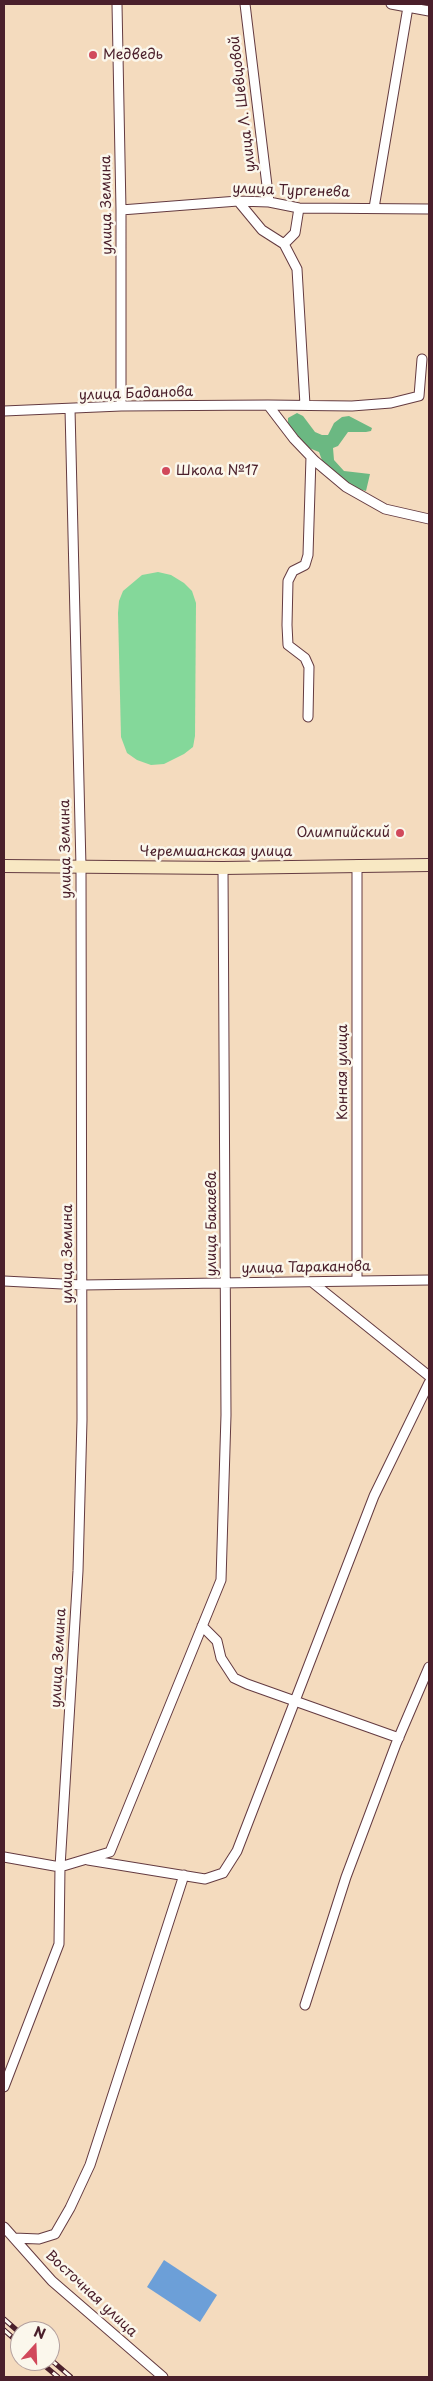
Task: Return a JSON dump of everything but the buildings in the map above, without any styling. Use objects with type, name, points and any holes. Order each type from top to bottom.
[{"type":"main road","name":"Черемшанская улица","points":[[4,866],[223,868],[429,865]]},
{"type":"street","name":"улица Земина","points":[[117,4],[121,210],[121,406]]},
{"type":"street","name":"улица Л. Шевцовой","points":[[245,4],[269,202]]},
{"type":"street","points":[[391,4],[429,12]]},
{"type":"street","points":[[374,208],[408,7]]},
{"type":"street","name":"улица Тургенева","points":[[121,210],[238,201],[269,202],[299,208],[429,209]]},
{"type":"street","points":[[238,201],[262,230],[284,244],[297,269],[305,405]]},
{"type":"street","points":[[284,244],[295,233],[299,208]]},
{"type":"street","name":"улица Баданова","points":[[4,411],[70,410],[121,406],[376,404],[419,396],[422,359]]},
{"type":"street","points":[[268,405],[294,439],[311,457],[346,487],[386,509],[429,519]]},
{"type":"street","name":"улица Земина","points":[[4,2087],[59,1944],[60,1867],[78,1571],[82,1429],[81,867],[70,410]]},
{"type":"street","points":[[308,718],[309,668],[305,658],[288,645],[287,624],[288,581],[293,571],[305,565],[308,554],[311,457]]},
{"type":"street","name":"Конная улица","points":[[357,865],[358,1280]]},
{"type":"street","name":"улица Бакаева","points":[[202,1626],[221,1580],[226,1415],[223,868]]},
{"type":"street","name":"улица Тараканова","points":[[4,1280],[82,1285],[429,1280]]},
{"type":"street","points":[[312,1282],[429,1376]]},
{"type":"street","points":[[86,1860],[205,1879],[223,1873],[237,1851],[374,1496],[429,1383]]},
{"type":"street","points":[[4,1857],[60,1867],[110,1852],[202,1626],[216,1641],[221,1658],[234,1678],[399,1738]]},
{"type":"street","points":[[305,2005],[346,1877],[399,1738],[429,1667]]},
{"type":"street","points":[[14,2238],[38,2239],[55,2234],[90,2166],[184,1875]]},
{"type":"street","name":"Восточная улица","points":[[4,2227],[52,2281],[162,2377]]},
{"type":"green space","points":[[297,413],[303,416],[315,432],[322,435],[328,435],[334,423],[342,417],[349,416],[372,428],[371,431],[366,432],[348,432],[338,446],[333,448],[334,460],[344,471],[370,474],[366,491],[351,487],[323,463],[319,452],[309,448],[296,437],[288,424],[288,418]]},
{"type":"green space","points":[[158,572],[171,575],[184,583],[192,591],[196,603],[195,736],[193,747],[184,754],[164,764],[151,765],[137,760],[127,753],[121,737],[118,613],[119,601],[123,591],[142,575]]},
{"type":"water","points":[[164,2260],[217,2295],[200,2322],[147,2287]]},
{"type":"railway","points":[[4,2319],[10,2324]]},
{"type":"railway","points":[[4,2330],[10,2335]]},
{"type":"railway","points":[[60,2368],[71,2377]]},
{"type":"railway","points":[[51,2371],[58,2377]]},
{"type":"place","name":"Медведь","points":[[93,55]]},
{"type":"place","name":"Школа №17","points":[[166,471]]},
{"type":"place","name":"Олимпийский","points":[[400,833]]}]
